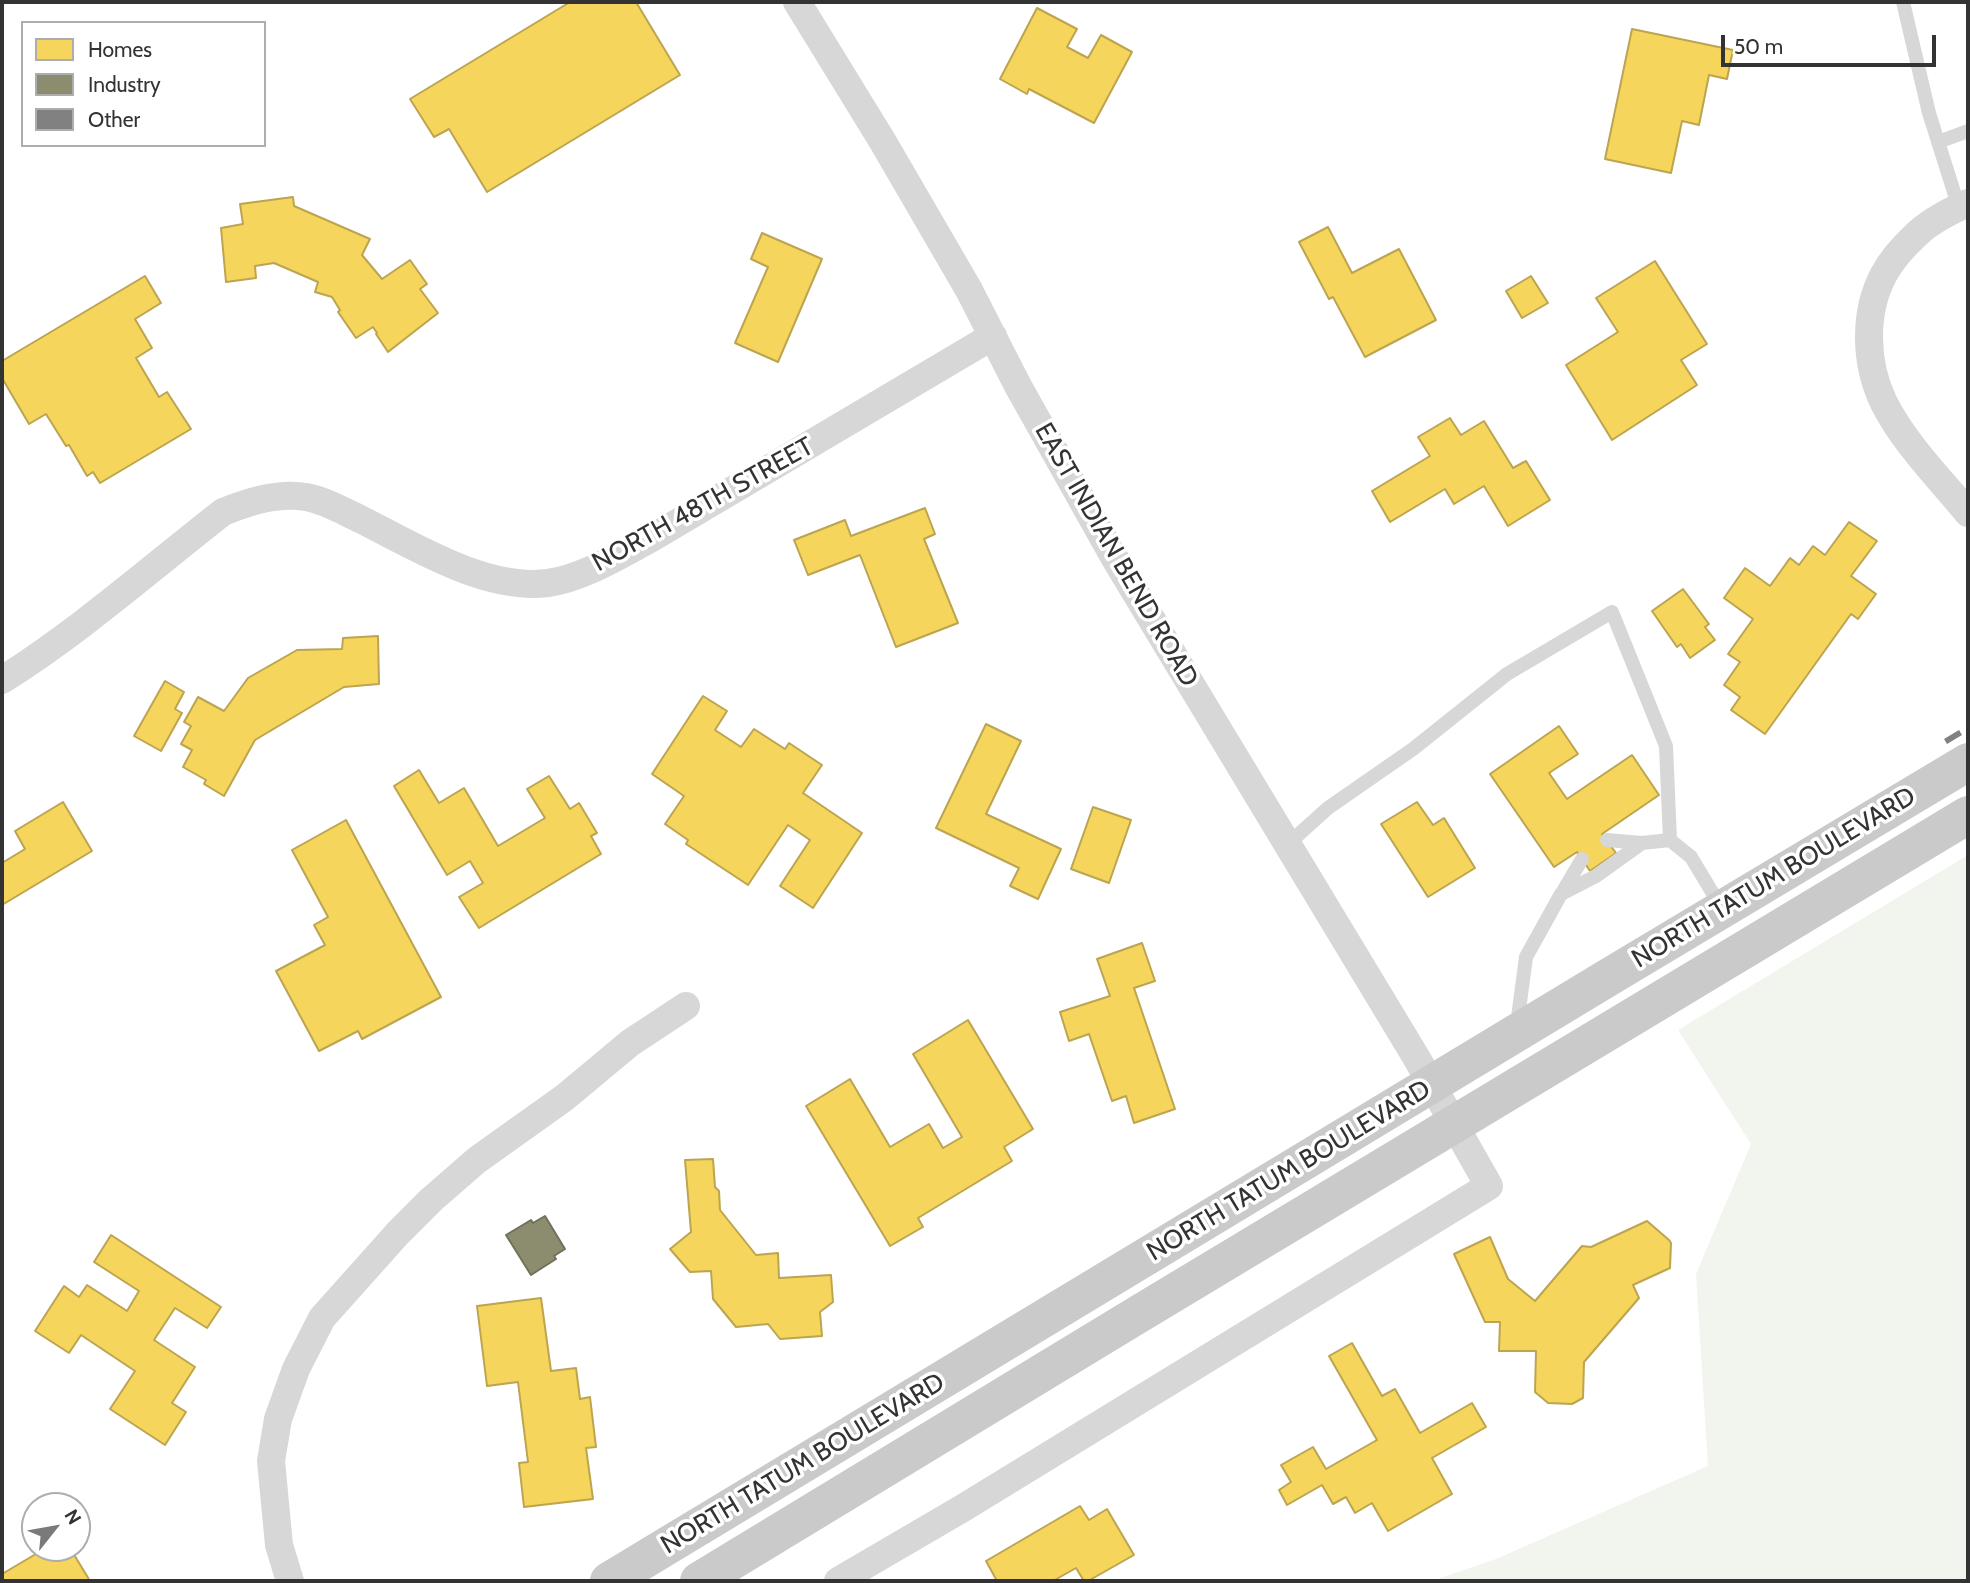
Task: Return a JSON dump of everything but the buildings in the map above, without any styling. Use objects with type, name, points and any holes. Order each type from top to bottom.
[{"type":"main road","name":"NORTH TATUM BOULEVARD","points":[[699,1581],[1275,1231],[1444,1105],[1516,1034],[1968,762]]},
{"type":"main road","name":"NORTH TATUM BOULEVARD","points":[[610,1581],[1444,1105],[1968,815]]},
{"type":"street","name":"EAST INDIAN BEND ROAD","points":[[797,2],[883,142],[973,297],[1018,386],[1114,556],[1444,1105]]},
{"type":"street","points":[[1963,205],[1919,232],[1885,272],[1875,295],[1869,327],[1871,363],[1883,402],[1902,432],[1968,513]]},
{"type":"street","name":"NORTH 48TH STREET","points":[[2,680],[77,627],[223,512],[245,503],[277,497],[305,497],[336,508],[465,569],[499,580],[548,583],[568,578],[604,564],[650,539],[993,337]]},
{"type":"street","points":[[290,1581],[279,1545],[271,1461],[278,1419],[296,1369],[322,1318],[431,1199],[477,1160],[564,1098],[630,1043],[686,1006]]},
{"type":"street","name":"NORTH TATUM BOULEVARD","points":[[838,1581],[963,1508],[1489,1186],[1444,1105]]},
{"type":"lane","points":[[1903,2],[1929,113],[1963,205]]},
{"type":"lane","points":[[1938,142],[1968,131]]},
{"type":"lane","points":[[1288,844],[1328,808],[1413,749],[1507,674],[1612,612],[1666,746],[1670,840]]},
{"type":"lane","points":[[1607,840],[1642,843],[1670,840],[1691,858],[1722,909]]},
{"type":"lane","points":[[1561,894],[1597,876],[1642,843]]},
{"type":"lane","points":[[1516,1034],[1526,957],[1582,859]]},
{"type":"shaded area","points":[[1968,855],[1968,1581],[1432,1581],[1496,1559],[1708,1466],[1696,1274],[1751,1144],[1678,1030]]}]
